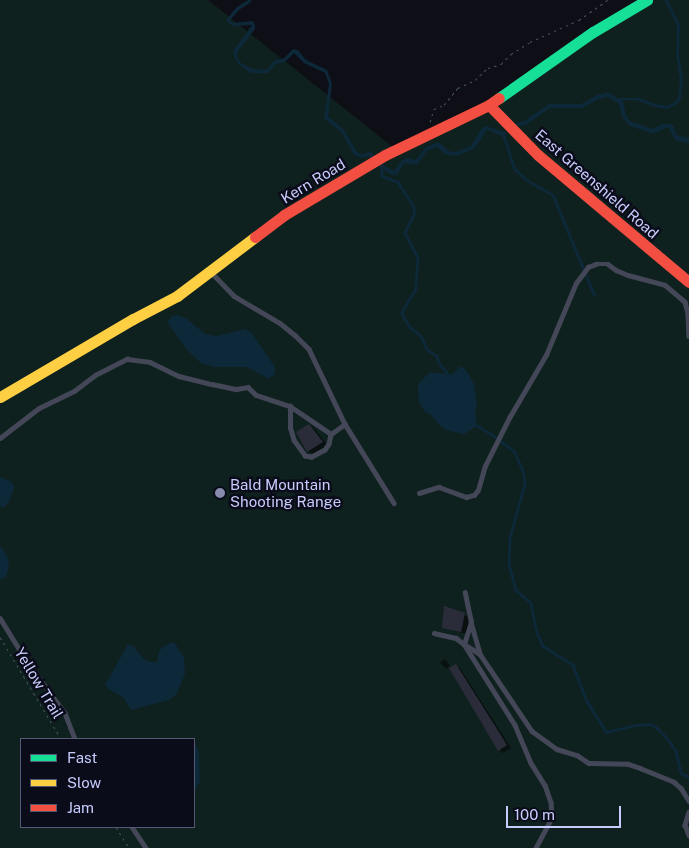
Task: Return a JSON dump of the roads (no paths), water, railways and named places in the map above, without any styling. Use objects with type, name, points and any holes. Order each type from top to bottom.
[{"type":"street","name":"Kern Road","points":[[0,398],[133,319],[177,296],[284,215],[385,155],[489,105],[593,32],[647,0]]},
{"type":"street","name":"East Greenshield Road","points":[[489,105],[538,155],[689,282]]},
{"type":"lane","points":[[419,493],[439,488],[466,497],[474,495],[478,490],[485,466],[509,418],[546,355],[576,283],[588,267],[596,264],[608,264],[628,275],[665,285],[685,302],[688,313],[689,336]]},
{"type":"lane","points":[[210,270],[234,296],[280,323],[309,349],[346,424],[394,503]]},
{"type":"lane","points":[[0,438],[39,408],[74,391],[95,376],[127,359],[150,362],[179,376],[212,384],[236,389],[248,387],[256,395],[290,406],[331,434]]},
{"type":"lane","points":[[290,406],[290,428],[294,441],[305,456],[312,458],[325,450],[330,444],[331,434]]},
{"type":"lane","points":[[331,434],[346,424]]},
{"type":"lane","points":[[465,593],[480,654],[520,716],[532,731],[557,749],[577,755],[589,763],[628,764],[674,782],[681,788],[689,802]]},
{"type":"lane","points":[[0,618],[26,660],[65,713],[75,738]]},
{"type":"lane","points":[[471,622],[464,644],[515,725],[551,802],[552,818],[536,848]]},
{"type":"lane","points":[[434,633],[456,638],[480,654]]},
{"type":"lane","points":[[689,812],[685,825],[689,835]]},
{"type":"lane","points":[[133,828],[146,848]]},
{"type":"water","points":[[251,0],[251,2],[239,10],[230,20],[233,23],[253,21],[255,25],[255,29],[238,51],[237,57],[241,63],[252,69],[266,70],[275,60],[283,59],[293,49],[298,50],[306,60],[327,70],[332,84],[328,116],[344,130],[357,152],[361,154],[371,152],[382,164],[394,171],[402,160],[406,158],[416,160],[425,148],[435,143],[440,143],[449,151],[455,152],[471,146],[481,129],[486,126],[508,133],[502,136],[487,130],[474,149],[456,156],[447,155],[436,147],[427,151],[417,165],[404,163],[397,175],[392,175],[378,166],[369,156],[362,158],[354,155],[341,132],[324,118],[329,84],[325,73],[304,63],[294,53],[285,62],[276,64],[268,73],[251,73],[239,65],[234,57],[234,50],[252,25],[232,26],[226,20],[237,7]]},
{"type":"water","points":[[608,92],[623,101],[626,116],[630,121],[652,129],[662,124],[671,124],[676,135],[689,138],[689,143],[676,141],[668,127],[656,133],[651,133],[630,126],[622,117],[619,104],[608,97],[599,99],[582,108],[550,108],[526,125],[517,126],[515,124],[524,121],[549,104],[581,104],[597,95]]},
{"type":"water","points":[[177,315],[187,319],[205,334],[216,336],[245,329],[252,333],[275,367],[275,374],[269,379],[247,367],[214,367],[201,363],[187,350],[167,322],[171,317]]},
{"type":"water","points":[[461,366],[466,370],[474,384],[477,404],[475,415],[477,426],[464,434],[446,430],[440,426],[430,414],[425,412],[419,402],[418,392],[418,384],[430,372],[451,375]]},
{"type":"water","points":[[0,477],[12,482],[14,488],[9,502],[3,508],[0,506]]},
{"type":"water","points":[[0,546],[7,555],[9,565],[6,577],[0,580]]},
{"type":"water","points":[[174,642],[184,657],[185,674],[176,695],[169,700],[131,710],[124,698],[105,685],[128,644],[133,646],[145,660],[157,662],[159,651],[164,646]]},
{"type":"water","points":[[195,744],[199,751],[200,782],[195,790]]},
{"type":"waterway","points":[[620,99],[638,99],[667,107],[675,103],[679,98],[681,80],[677,54],[678,25],[666,0]]},
{"type":"waterway","points":[[504,136],[515,169],[527,180],[553,195],[594,294]]},
{"type":"waterway","points":[[382,168],[382,176],[398,182],[413,205],[415,213],[405,233],[418,257],[416,289],[402,312],[403,316],[410,327],[421,336],[427,349],[437,356],[439,363],[451,378]]},
{"type":"waterway","points":[[476,425],[514,451],[523,470],[525,484],[510,538],[509,564],[516,590],[531,603],[537,633],[543,646],[573,665],[587,701],[606,732],[636,725],[649,724],[656,727],[669,740],[676,751],[681,773],[689,777]]},
{"type":"place","name":"Bald Mountain Shooting Range","points":[[220,493]]}]
